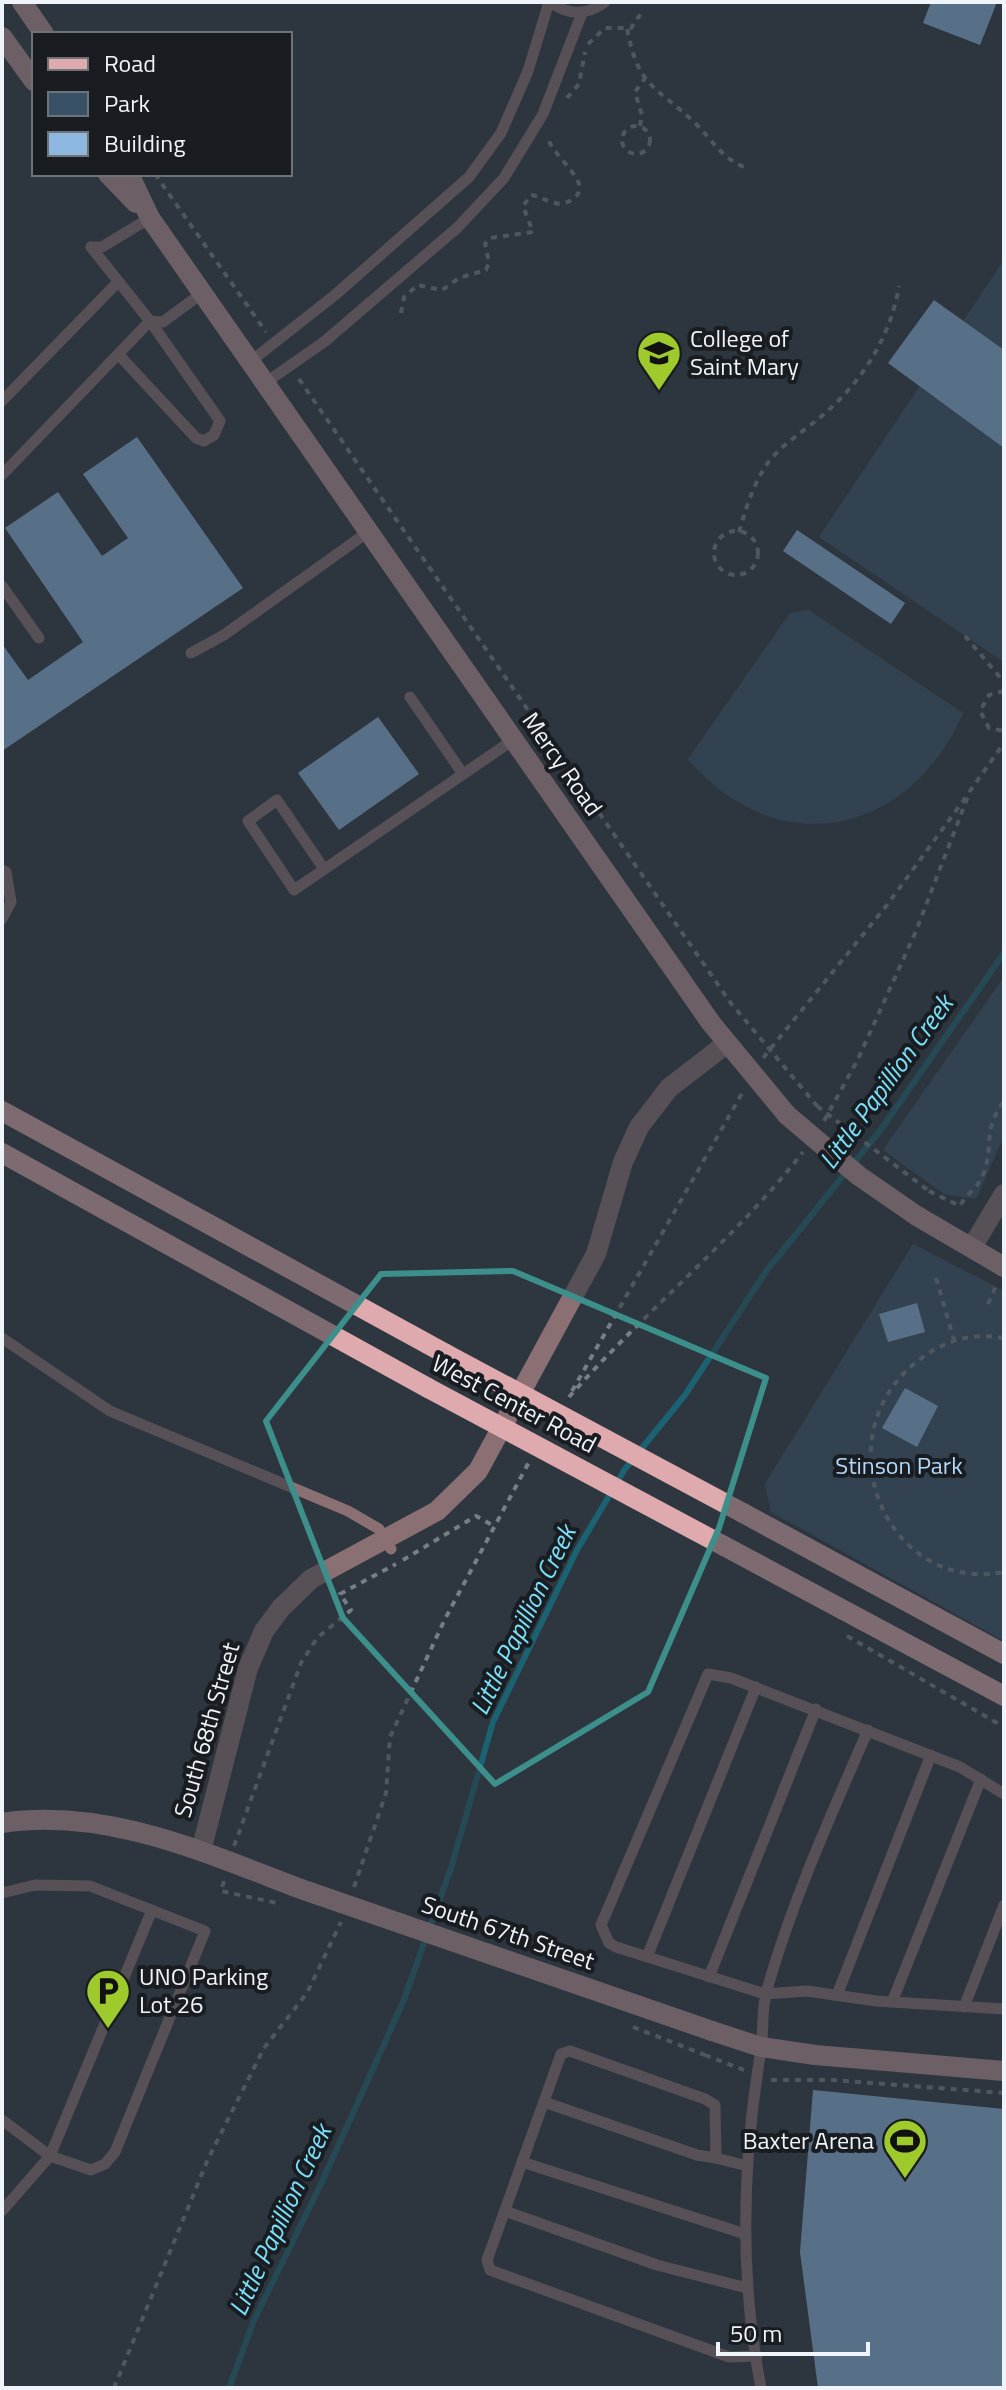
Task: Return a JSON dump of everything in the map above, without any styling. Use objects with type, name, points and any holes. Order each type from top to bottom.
[{"type":"main road","points":[[22,2],[43,32]]},
{"type":"main road","points":[[2,37],[32,78]]},
{"type":"main road","name":"Mercy Road","points":[[110,176],[150,218],[726,1044],[787,1115],[850,1168],[917,1216],[972,1247],[1000,1277]]},
{"type":"main road","name":"Mercy Road","points":[[130,176],[150,218]]},
{"type":"main road","name":"West Center Road","points":[[2,1111],[1004,1654]]},
{"type":"main road","name":"West Center Road","points":[[2,1153],[428,1388],[1004,1696]]},
{"type":"main road","name":"South 67th Street","points":[[2,1823],[42,1819],[78,1820],[201,1851],[301,1889],[761,2047],[815,2055],[1004,2071]]},
{"type":"street","name":"South 68th Street","points":[[201,1851],[248,1668],[261,1638],[281,1608],[311,1579],[388,1544],[445,1505],[478,1471],[596,1254],[623,1162],[639,1127],[669,1088],[726,1044]]},
{"type":"street","points":[[972,1247],[1004,1194]]},
{"type":"lane","points":[[250,362],[335,295],[469,177],[501,133],[528,71],[550,2],[564,10],[582,13],[605,2]]},
{"type":"lane","points":[[265,383],[324,342],[457,228],[504,178],[543,114],[582,13]]},
{"type":"lane","points":[[118,354],[196,438],[204,441],[214,435],[220,421],[150,321],[91,247],[102,247],[150,218]]},
{"type":"lane","points":[[2,401],[118,282]]},
{"type":"lane","points":[[150,321],[163,322],[202,293]]},
{"type":"lane","points":[[2,475],[150,321]]},
{"type":"lane","points":[[191,653],[224,635],[368,532]]},
{"type":"lane","points":[[2,586],[39,638]]},
{"type":"lane","points":[[410,697],[463,774]]},
{"type":"lane","points":[[324,869],[277,800],[248,821],[294,890],[513,740]]},
{"type":"lane","points":[[2,870],[6,872],[11,902],[2,919]]},
{"type":"lane","points":[[2,1338],[110,1411],[348,1511],[379,1529],[388,1544]]},
{"type":"lane","points":[[1004,1794],[931,1755],[756,1687],[715,1673],[708,1674],[701,1684],[601,1925],[609,1943],[765,1994],[807,1991],[892,2002],[1004,2009]]},
{"type":"lane","points":[[647,1957],[756,1687]]},
{"type":"lane","points":[[709,1977],[816,1709]]},
{"type":"lane","points":[[761,2388],[747,2288],[745,2234],[750,2106],[761,2047],[765,1994],[798,1900],[868,1730]]},
{"type":"lane","points":[[837,1995],[931,1755]]},
{"type":"lane","points":[[892,2002],[981,1779]]},
{"type":"lane","points":[[2,1893],[35,1885],[90,1886],[205,1931],[115,2152],[105,2164],[91,2170],[50,2156],[2,2120]]},
{"type":"lane","points":[[964,2007],[1004,1905]]},
{"type":"lane","points":[[2,2211],[50,2156],[152,1910]]},
{"type":"lane","points":[[716,2158],[715,2105],[570,2051],[561,2054],[487,2260],[490,2270],[729,2357],[757,2356]]},
{"type":"lane","points":[[544,2102],[697,2155],[747,2166]]},
{"type":"lane","points":[[522,2162],[745,2234]]},
{"type":"lane","points":[[505,2211],[657,2265],[747,2288]]},
{"type":"path","points":[[627,29],[642,12]]},
{"type":"path","points":[[564,101],[579,84],[590,41],[605,28],[627,29]]},
{"type":"path","points":[[627,29],[634,57],[652,90],[702,129],[720,154],[744,167]]},
{"type":"path","points":[[640,126],[642,115],[635,92],[645,78]]},
{"type":"path","points":[[401,313],[404,297],[418,285],[442,290],[459,278],[486,270],[489,262],[485,244],[490,238],[533,232],[523,206],[531,195],[556,204],[569,202],[578,196],[580,186],[577,177],[552,152],[548,140],[551,126]]},
{"type":"path","points":[[640,126],[649,135],[650,144],[641,153],[632,153],[624,148],[622,138],[630,127],[640,126]]},
{"type":"path","points":[[156,176],[274,344]]},
{"type":"path","points":[[739,532],[752,490],[768,461],[829,410],[867,370],[896,302],[899,286]]},
{"type":"path","points":[[289,366],[730,1002],[817,1106],[929,1191],[960,1206],[982,1178],[988,1156],[987,1134],[991,1119],[1004,1101]]},
{"type":"path","points":[[739,532],[752,539],[758,557],[746,573],[732,575],[716,561],[716,546],[725,535],[739,532]]},
{"type":"path","points":[[965,636],[1004,682]]},
{"type":"path","points":[[1004,691],[989,695],[980,711],[989,728],[1004,731]]},
{"type":"path","points":[[567,1400],[768,1050],[887,905],[1004,743]]},
{"type":"path","points":[[988,1304],[1000,1277]]},
{"type":"path","points":[[936,1278],[954,1340]]},
{"type":"path","points":[[1004,1338],[977,1335],[954,1340],[906,1369],[878,1407],[868,1443],[872,1482],[894,1529],[914,1548],[936,1563],[961,1571],[985,1575],[1004,1572]]},
{"type":"path","points":[[281,1903],[221,1891],[301,1663],[317,1638],[351,1610],[340,1594],[476,1516],[494,1526]]},
{"type":"path","points":[[843,1634],[1004,1727]]},
{"type":"path","points":[[705,2055],[772,2080],[832,2080],[1004,2093]]},
{"type":"highlighted area","points":[[513,1271],[766,1378],[719,1528],[648,1692],[495,1784],[343,1618],[266,1421],[381,1274]]},
{"type":"green space","points":[[1004,260],[1004,662],[819,537]]},
{"type":"green space","points":[[808,610],[963,713],[939,755],[910,787],[876,809],[839,822],[800,823],[761,813],[723,792],[688,759],[790,613]]},
{"type":"green space","points":[[1004,977],[1004,1136],[976,1199],[944,1194],[883,1150]]},
{"type":"green space","name":"Stinson Park","points":[[913,1244],[1004,1291],[1004,1641],[771,1512],[765,1484]]},
{"type":"building","points":[[931,2],[997,2],[980,45],[923,23]]},
{"type":"building","points":[[934,300],[1004,350],[1004,448],[888,363]]},
{"type":"building","points":[[137,437],[243,588],[2,751],[2,644],[28,680],[83,642],[5,528],[58,492],[102,556],[128,538],[83,474]]},
{"type":"building","points":[[797,530],[905,603],[891,624],[783,551]]},
{"type":"building","points":[[378,717],[419,774],[339,830],[298,773]]},
{"type":"building","points":[[917,1303],[925,1332],[888,1342],[879,1314]]},
{"type":"building","points":[[905,1388],[938,1406],[917,1447],[882,1428]]},
{"type":"building","name":"Baxter Arena","points":[[813,2090],[1004,2109],[1004,2388],[818,2388],[800,2252]]},
{"type":"waterway","name":"Little Papillion Creek","points":[[229,2388],[254,2320],[321,2184],[403,2002],[451,1868],[493,1722],[577,1550],[625,1469],[685,1395],[767,1270],[882,1128],[1004,953]]},
{"type":"place","name":"College of Saint Mary","points":[[659,392]]},
{"type":"place","name":"UNO Parking Lot 26","points":[[108,2030]]},
{"type":"place","name":"Baxter Arena","points":[[905,2180]]}]
